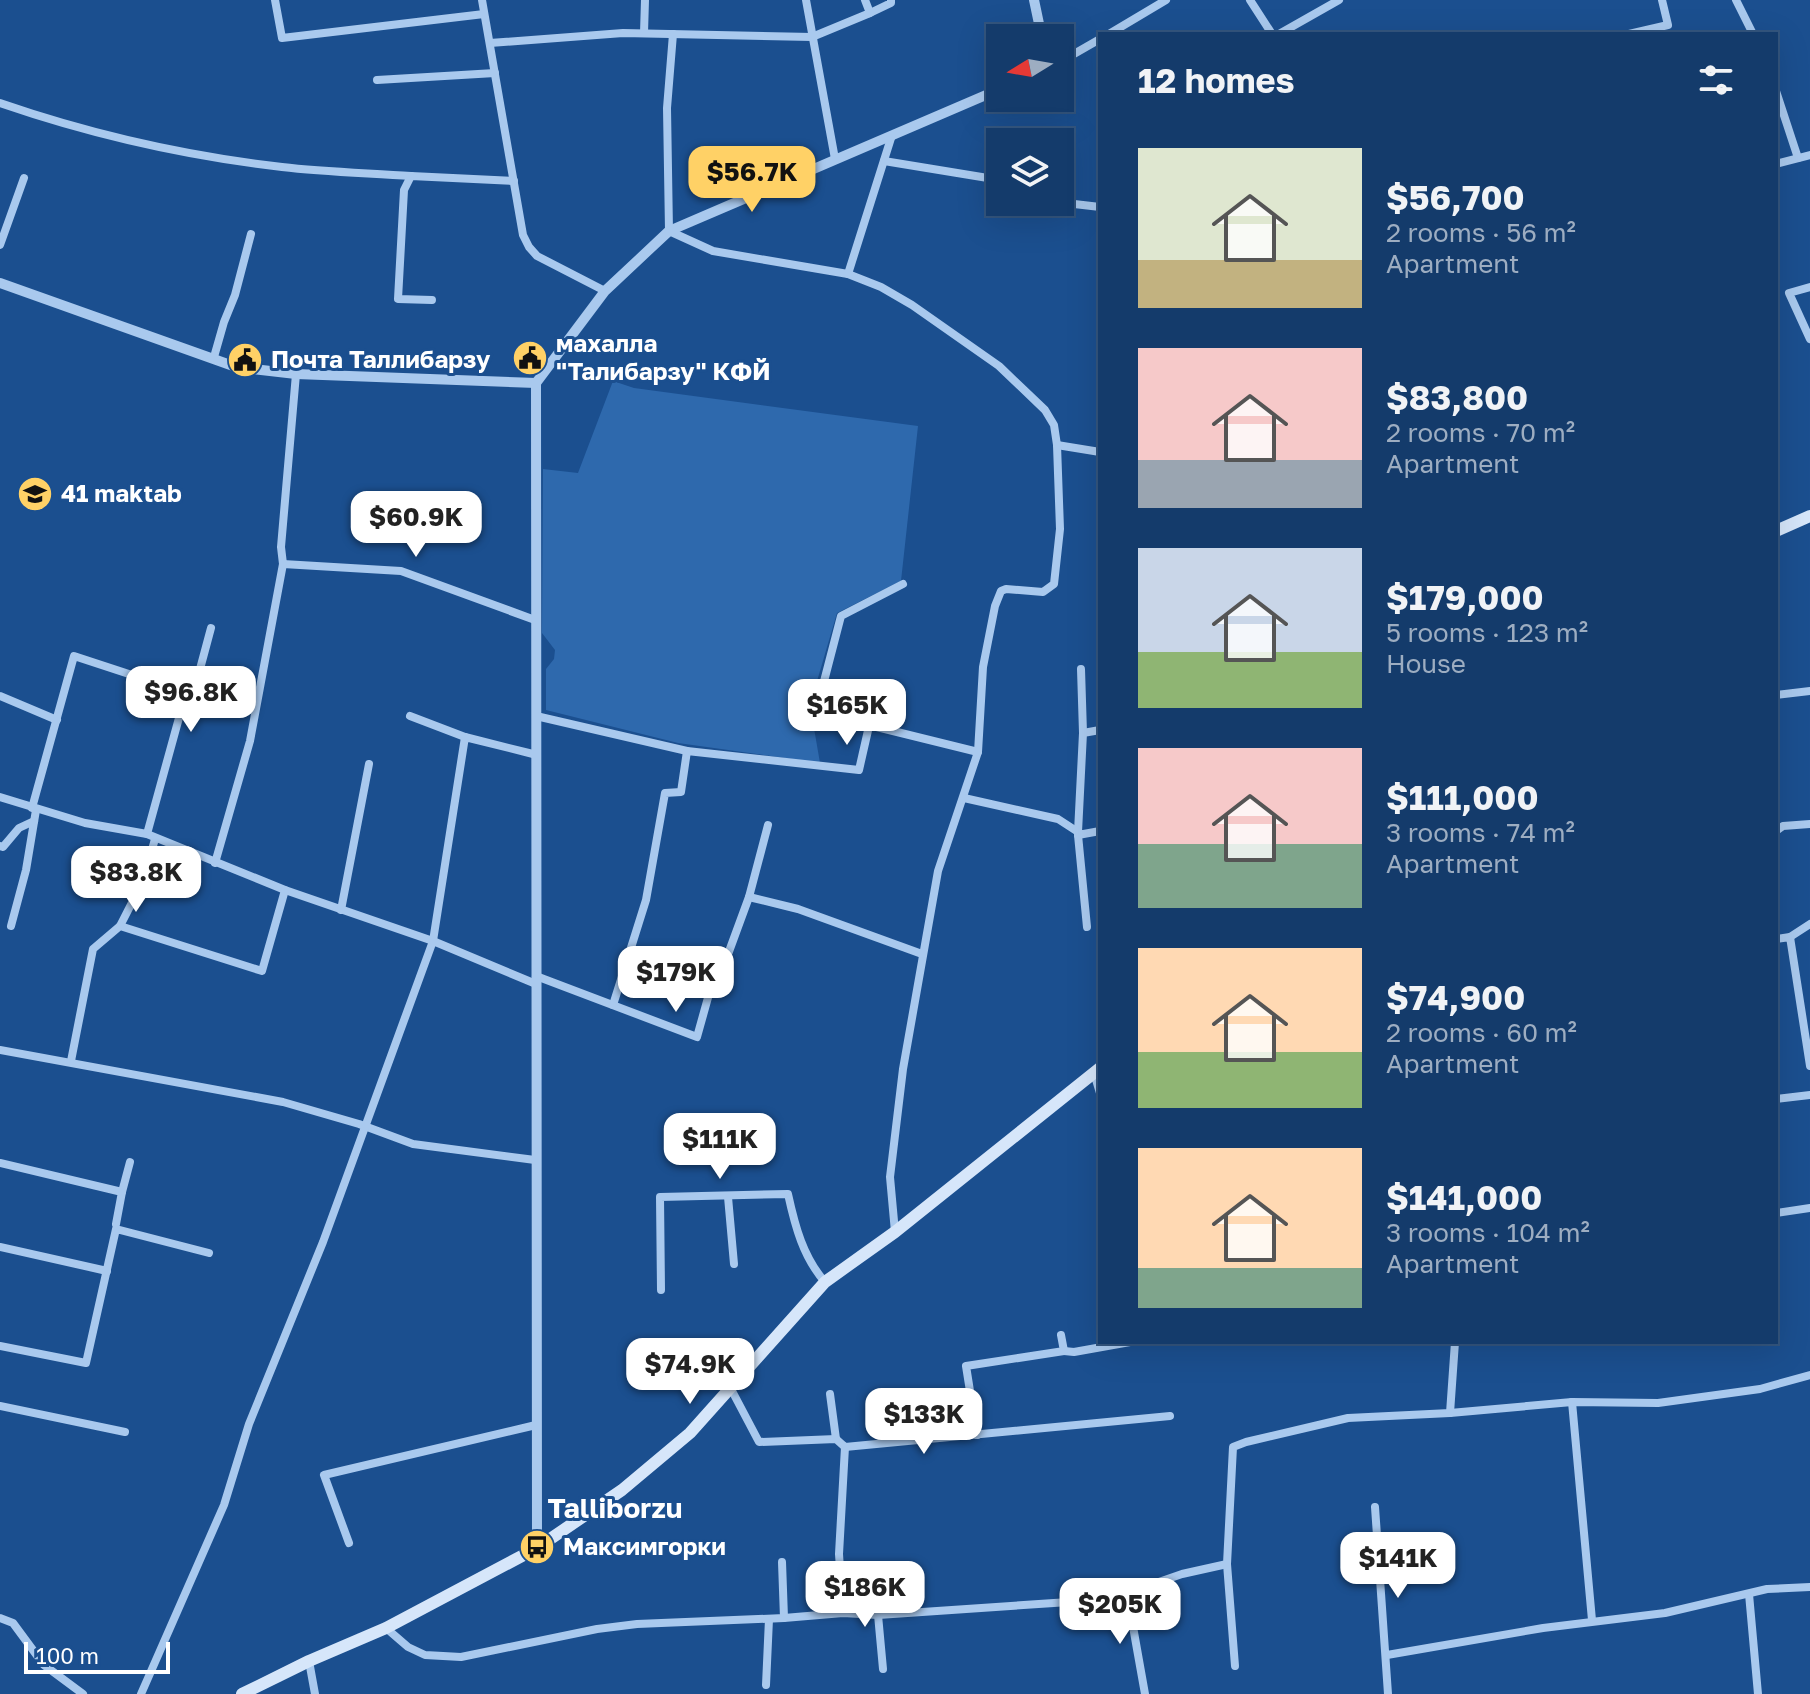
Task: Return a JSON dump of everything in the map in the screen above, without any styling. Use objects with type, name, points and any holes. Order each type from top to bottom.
[{"type":"main road","points":[[1778,530],[1810,516]]},
{"type":"main road","points":[[242,1694],[386,1628],[537,1548],[622,1490],[678,1443],[825,1282],[895,1232],[1097,1070]]},
{"type":"street","points":[[275,0],[282,38],[484,14]]},
{"type":"street","points":[[482,0],[523,235],[537,256],[605,291]]},
{"type":"street","points":[[644,33],[645,0]]},
{"type":"street","points":[[806,0],[835,159]]},
{"type":"street","points":[[865,0],[870,13]]},
{"type":"street","points":[[490,43],[644,33],[812,37],[870,13],[891,3],[891,0]]},
{"type":"street","points":[[1034,0],[1039,24]]},
{"type":"street","points":[[1112,32],[1166,0]]},
{"type":"street","points":[[1250,0],[1271,32]]},
{"type":"street","points":[[1283,32],[1339,0]]},
{"type":"street","points":[[1638,32],[1668,25],[1662,0]]},
{"type":"street","points":[[1736,0],[1752,32]]},
{"type":"street","points":[[669,231],[667,108],[673,34]]},
{"type":"street","points":[[1074,54],[1098,40]]},
{"type":"street","points":[[377,80],[495,73]]},
{"type":"street","points":[[537,1548],[536,383],[605,291],[669,231],[986,95]]},
{"type":"street","points":[[1778,97],[1798,158]]},
{"type":"street","points":[[0,103],[43,118],[158,146],[282,167],[514,181]]},
{"type":"street","points":[[848,274],[892,135]]},
{"type":"street","points":[[1778,163],[1810,155]]},
{"type":"street","points":[[884,161],[986,178]]},
{"type":"street","points":[[411,176],[404,190],[398,299],[432,300]]},
{"type":"street","points":[[0,245],[24,178]]},
{"type":"street","points":[[1074,204],[1098,207]]},
{"type":"street","points":[[669,231],[713,251],[848,274],[881,287],[999,366],[1045,410],[1054,425],[1060,529],[1054,584],[1043,592],[1006,589],[998,596],[983,667],[978,752],[938,871],[903,1069],[890,1177],[895,1232]]},
{"type":"street","points":[[214,357],[251,234]]},
{"type":"street","points":[[0,283],[236,367],[296,374],[536,383]]},
{"type":"street","points":[[1810,287],[1789,293],[1810,339]]},
{"type":"street","points":[[215,863],[250,741],[283,564],[281,547],[296,374]]},
{"type":"street","points":[[1057,445],[1098,452]]},
{"type":"street","points":[[283,564],[401,571],[535,620]]},
{"type":"street","points":[[903,584],[841,616],[816,712],[978,752]]},
{"type":"street","points":[[71,1061],[93,949],[120,926],[143,881],[182,707],[193,695],[211,628]]},
{"type":"street","points":[[11,926],[26,870],[34,809],[74,656],[193,695]]},
{"type":"street","points":[[1081,669],[1083,733],[1078,834],[1087,927]]},
{"type":"street","points":[[1778,695],[1810,691]]},
{"type":"street","points":[[0,696],[57,720]]},
{"type":"street","points":[[410,716],[465,737],[537,755]]},
{"type":"street","points":[[536,716],[687,751],[859,770],[869,726]]},
{"type":"street","points":[[1083,733],[1098,730]]},
{"type":"street","points":[[141,1694],[224,1505],[249,1424],[366,1127],[433,941],[465,737]]},
{"type":"street","points":[[613,1005],[646,900],[665,793],[681,792],[687,751]]},
{"type":"street","points":[[341,910],[369,764]]},
{"type":"street","points":[[0,797],[85,823],[151,836],[285,890],[697,1037],[709,994],[720,976],[749,897],[768,825]]},
{"type":"street","points":[[964,798],[1058,819],[1078,834],[1098,831]]},
{"type":"street","points":[[0,846],[3,847],[19,828],[34,821]]},
{"type":"street","points":[[1778,830],[1783,826],[1810,824]]},
{"type":"street","points":[[120,926],[262,971],[285,890]]},
{"type":"street","points":[[749,897],[798,909],[922,954]]},
{"type":"street","points":[[1778,939],[1790,937],[1810,924]]},
{"type":"street","points":[[1790,937],[1806,1018],[1810,1066]]},
{"type":"street","points":[[0,1050],[283,1102],[413,1144],[535,1160]]},
{"type":"street","points":[[1778,1099],[1810,1095]]},
{"type":"street","points":[[116,1224],[130,1162]]},
{"type":"street","points":[[0,1163],[122,1192]]},
{"type":"street","points":[[661,1290],[660,1197],[788,1194],[799,1239],[811,1267],[825,1282]]},
{"type":"street","points":[[728,1197],[734,1264]]},
{"type":"street","points":[[1778,1213],[1810,1208]]},
{"type":"street","points":[[0,1346],[86,1363],[116,1229],[209,1253]]},
{"type":"street","points":[[0,1247],[107,1271]]},
{"type":"street","points":[[1061,1335],[1064,1351]]},
{"type":"street","points":[[977,1435],[966,1366],[1119,1344]]},
{"type":"street","points":[[1450,1413],[1455,1344]]},
{"type":"street","points":[[1235,1666],[1227,1564],[1233,1447],[1348,1418],[1572,1402],[1658,1403],[1760,1389],[1810,1375]]},
{"type":"street","points":[[730,1387],[759,1442],[836,1439]]},
{"type":"street","points":[[830,1394],[836,1439],[845,1447],[1170,1416]]},
{"type":"street","points":[[1572,1402],[1592,1620]]},
{"type":"street","points":[[0,1406],[125,1432]]},
{"type":"street","points":[[349,1543],[324,1475],[536,1425]]},
{"type":"street","points":[[843,1613],[839,1554],[845,1447]]},
{"type":"street","points":[[1375,1507],[1388,1694]]},
{"type":"street","points":[[782,1562],[784,1618]]},
{"type":"street","points":[[386,1628],[408,1647],[425,1655],[461,1657],[623,1626],[1012,1607],[1127,1593],[1182,1574],[1227,1564]]},
{"type":"street","points":[[1387,1655],[1592,1620],[1665,1613],[1767,1589],[1810,1587]]},
{"type":"street","points":[[1127,1593],[1145,1694]]},
{"type":"street","points":[[1749,1594],[1758,1694]]},
{"type":"street","points":[[878,1615],[883,1669]]},
{"type":"street","points":[[0,1618],[13,1623],[44,1665],[83,1694]]},
{"type":"street","points":[[766,1685],[769,1619]]},
{"type":"street","points":[[309,1661],[315,1694]]},
{"type":"shaded area","points":[[613,381],[634,388],[918,426],[901,581],[837,613],[810,705],[820,763],[678,743],[546,710],[546,669],[554,659],[555,650],[542,633],[543,469],[578,473]]},
{"type":"place","name":"махалла \"Талибарзу\" КФЙ","points":[[530,358]]},
{"type":"place","name":"Почта Таллибарзу","points":[[245,360]]},
{"type":"place","name":"41 maktab","points":[[35,494]]},
{"type":"place","name":"Максимгорки","points":[[537,1547]]},
{"type":"district","name":"Talliborzu","points":[[615,1508]]}]
